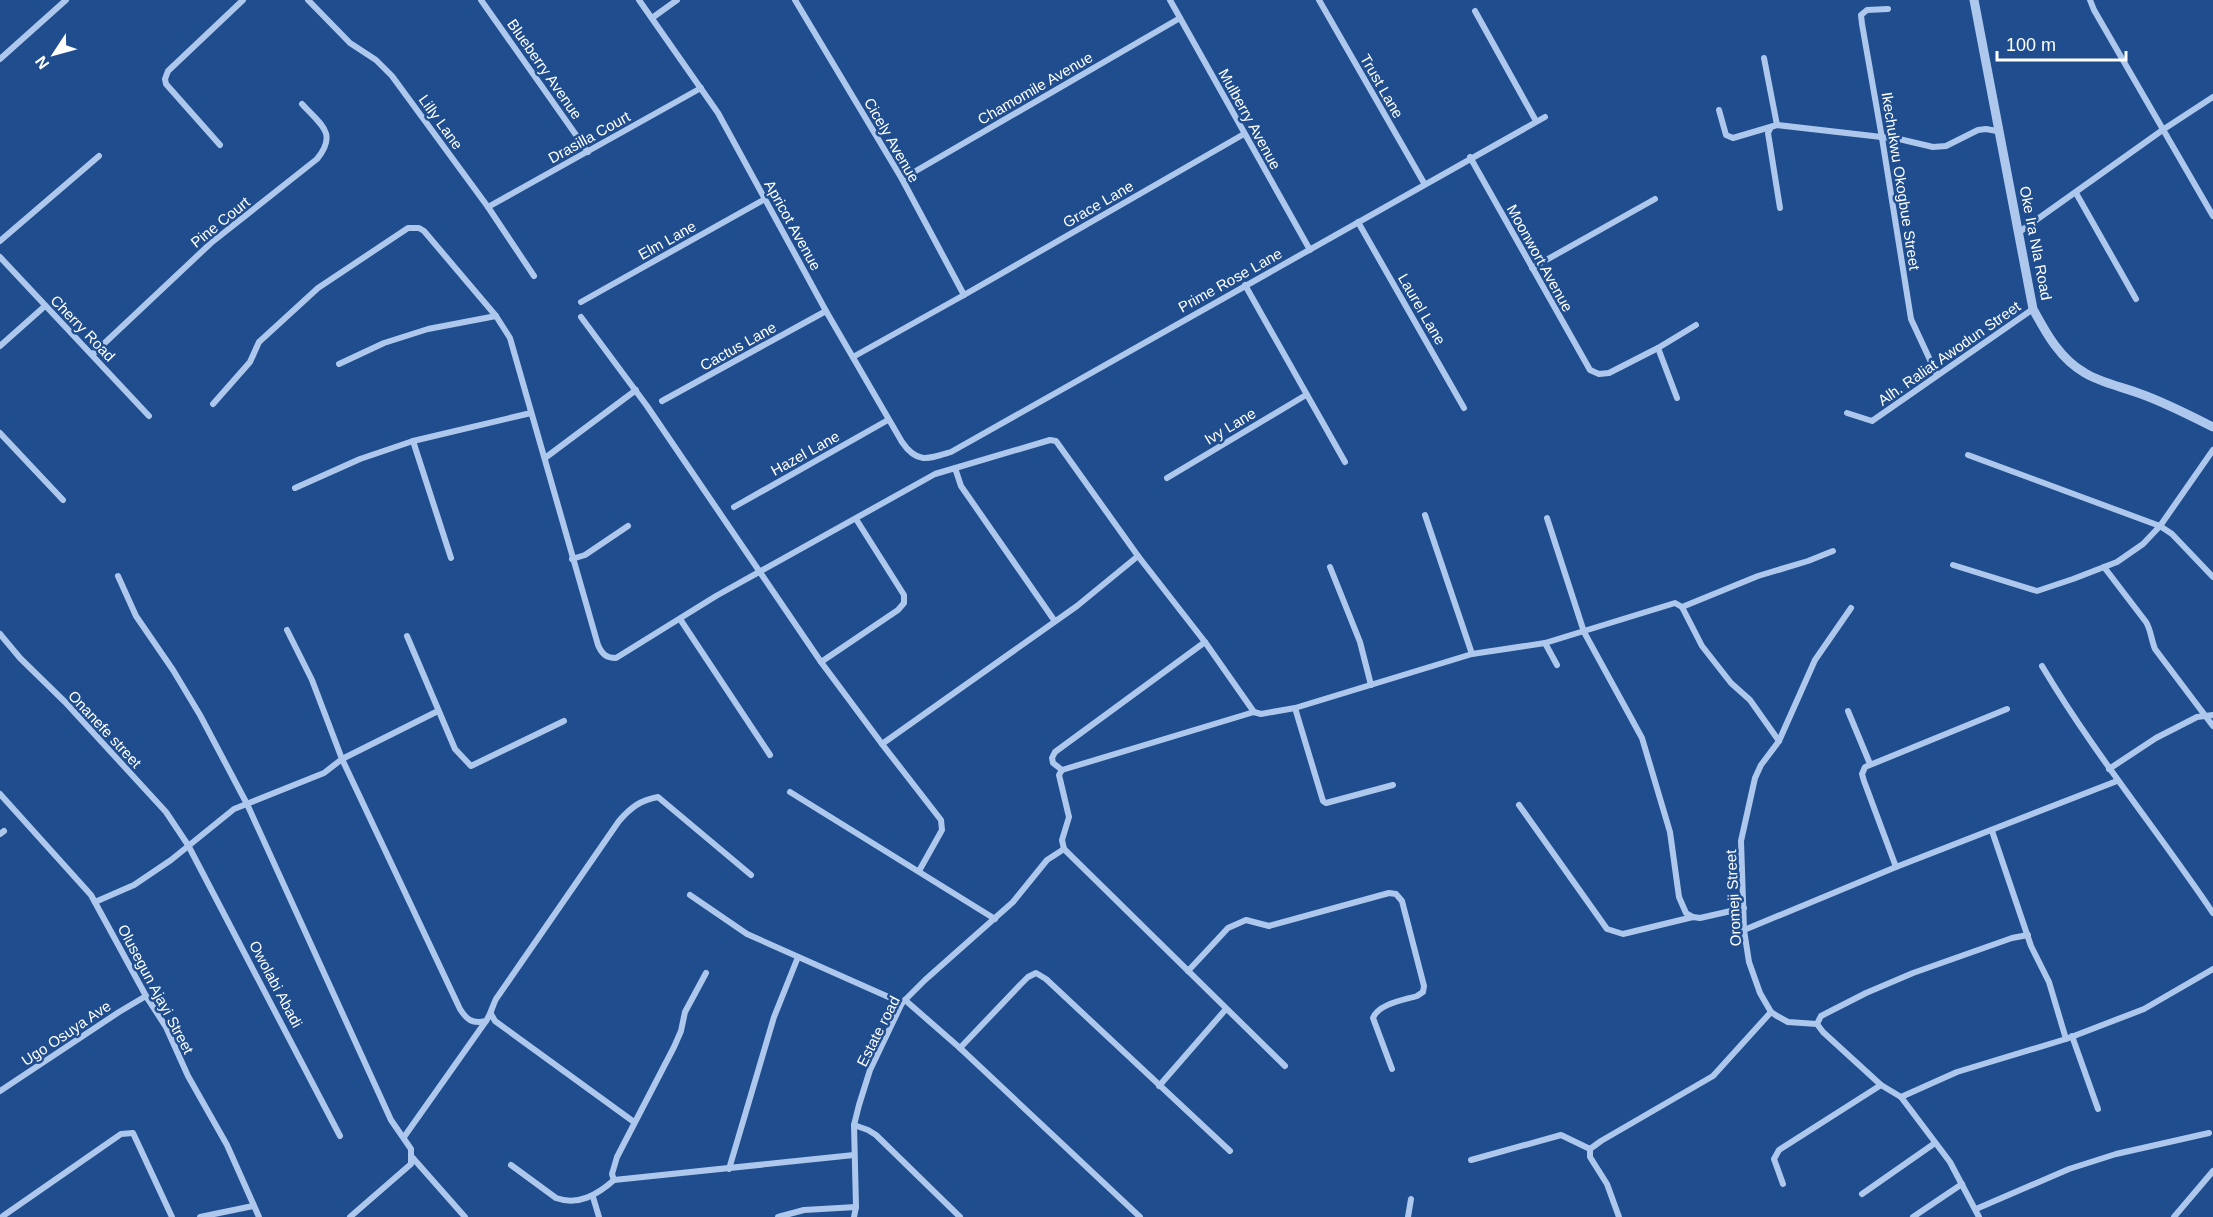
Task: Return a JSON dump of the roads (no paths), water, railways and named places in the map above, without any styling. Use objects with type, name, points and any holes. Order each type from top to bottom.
[{"type":"street","points":[[0,59],[66,0]]},
{"type":"street","points":[[220,145],[166,84],[165,75],[243,0]]},
{"type":"street","name":"Lilly Lane","points":[[308,0],[350,43],[376,60],[392,76],[488,207],[534,276]]},
{"type":"street","name":"Blueberry Avenue","points":[[481,0],[588,152]]},
{"type":"street","name":"Apricot Avenue","points":[[639,0],[718,113],[888,420],[908,450],[916,457],[925,459]]},
{"type":"street","points":[[652,18],[677,0]]},
{"type":"street","name":"Cicely Avenue","points":[[795,0],[902,179],[964,295]]},
{"type":"street","name":"Mulberry Avenue","points":[[1170,0],[1310,250]]},
{"type":"street","name":"Trust Lane","points":[[1319,0],[1424,183]]},
{"type":"street","name":"Oke Ira Nla Road","points":[[1974,0],[1997,131],[2033,309],[2052,343],[2085,373],[2171,405],[2213,427]]},
{"type":"street","points":[[2091,0],[2094,10],[2213,216]]},
{"type":"street","name":"Ikechukwu Okogbue Street","points":[[1888,9],[1867,10],[1861,15],[1911,320],[1937,375]]},
{"type":"street","points":[[1475,11],[1536,121]]},
{"type":"street","name":"Chamomile Avenue","points":[[902,179],[1180,18]]},
{"type":"street","points":[[1764,58],[1774,126],[1768,133],[1780,208]]},
{"type":"street","name":"Drasilla Court","points":[[488,207],[701,88]]},
{"type":"street","points":[[2018,233],[2213,97]]},
{"type":"street","name":"Pine Court","points":[[93,354],[211,243],[317,159],[328,142],[327,136],[322,126],[302,104]]},
{"type":"street","points":[[1719,110],[1728,137],[1774,126],[1882,138],[1933,147],[1946,146],[1978,130],[1997,131]]},
{"type":"street","name":"Prime Rose Lane","points":[[925,459],[951,452],[1470,157],[1545,117]]},
{"type":"street","name":"Grace Lane","points":[[852,357],[1244,134]]},
{"type":"street","points":[[0,241],[99,156]]},
{"type":"street","name":"Moonwort Avenue","points":[[1470,157],[1590,370],[1599,374],[1609,373],[1658,348]]},
{"type":"street","points":[[2076,193],[2136,299]]},
{"type":"street","name":"Elm Lane","points":[[581,302],[765,199]]},
{"type":"street","points":[[1532,268],[1655,199]]},
{"type":"street","name":"Laurel Lane","points":[[1358,222],[1464,408]]},
{"type":"street","points":[[213,404],[250,362],[259,342],[318,288],[408,228],[419,228],[496,316],[510,338],[598,645],[601,652],[608,658],[616,658],[716,596],[935,474],[1050,440],[1056,441],[1254,712]]},
{"type":"street","name":"Cherry Road","points":[[0,257],[149,416]]},
{"type":"street","points":[[1245,285],[1305,395],[1345,462]]},
{"type":"street","points":[[0,346],[45,306]]},
{"type":"street","name":"Alh. Raliat Awodun Street","points":[[1847,413],[1872,421],[2033,309]]},
{"type":"street","name":"Cactus Lane","points":[[662,401],[826,311]]},
{"type":"street","points":[[339,364],[384,343],[428,329],[496,316]]},
{"type":"street","points":[[581,317],[636,390],[821,662],[941,820],[942,830],[919,872]]},
{"type":"street","points":[[1677,398],[1658,348],[1696,325]]},
{"type":"street","points":[[545,458],[636,390]]},
{"type":"street","name":"Ivy Lane","points":[[1167,478],[1305,395]]},
{"type":"street","points":[[295,488],[360,459],[413,441],[531,413]]},
{"type":"street","name":"Hazel Lane","points":[[734,507],[888,420]]},
{"type":"street","points":[[0,433],[63,500]]},
{"type":"street","points":[[413,441],[451,558]]},
{"type":"street","points":[[1953,565],[2037,591],[2104,567],[2131,554],[2143,544],[2160,525],[2213,450]]},
{"type":"street","points":[[1968,456],[2160,525],[2172,534],[2213,577]]},
{"type":"street","points":[[955,468],[961,486],[1054,620]]},
{"type":"street","points":[[1425,515],[1472,654]]},
{"type":"street","points":[[1547,518],[1584,632],[1642,738],[1670,831],[1679,897],[1686,913],[1700,918],[1744,908]]},
{"type":"street","points":[[821,662],[898,610],[904,603],[904,595],[856,519]]},
{"type":"street","points":[[572,559],[585,555],[628,526]]},
{"type":"street","points":[[1682,607],[1758,576],[1833,551]]},
{"type":"street","points":[[882,744],[1054,620],[1077,606],[1138,556]]},
{"type":"street","points":[[1330,567],[1360,642],[1371,685]]},
{"type":"street","points":[[2104,567],[2151,630],[2151,640],[2155,649],[2210,716],[2213,726]]},
{"type":"street","points":[[118,576],[136,616],[200,715],[247,804],[391,1120],[411,1149],[412,1156],[408,1168],[350,1217]]},
{"type":"street","points":[[1285,1066],[1064,849],[1062,840],[1069,817],[1059,775],[1062,770],[1254,712],[1262,714],[1295,708],[1472,654],[1545,643],[1675,603],[1682,607],[1702,646],[1731,683],[1750,700],[1779,741]]},
{"type":"street","name":"Oromeji Street","points":[[1771,1012],[1760,993],[1749,962],[1744,930],[1741,841],[1755,778],[1761,765],[1779,741],[1815,660],[1851,608]]},
{"type":"street","points":[[681,619],[770,755]]},
{"type":"street","points":[[286,630],[312,680],[342,759],[460,1009],[468,1019],[476,1023],[486,1021]]},
{"type":"street","name":"Onanefe street","points":[[0,634],[166,812],[188,845]]},
{"type":"street","points":[[407,636],[455,749],[471,765],[564,721]]},
{"type":"street","points":[[1062,770],[1053,763],[1052,758],[1055,752],[1205,642]]},
{"type":"street","points":[[1545,643],[1557,665]]},
{"type":"street","points":[[2042,666],[2117,781],[2172,852],[2213,913]]},
{"type":"street","points":[[1295,708],[1323,801],[1326,803],[1393,785]]},
{"type":"street","points":[[1896,867],[1864,781],[1862,774],[1865,767],[2007,709]]},
{"type":"street","points":[[95,902],[134,885],[171,860],[234,809],[324,773],[342,759],[438,711]]},
{"type":"street","points":[[1848,711],[1870,764]]},
{"type":"street","points":[[2109,769],[2156,738],[2197,717],[2210,716]]},
{"type":"street","points":[[1744,930],[1896,867],[2117,781]]},
{"type":"street","points":[[790,792],[995,920]]},
{"type":"street","name":"Olusegun Ajayi Street","points":[[0,794],[82,884],[95,902],[146,996],[166,1027],[188,1076],[218,1126],[259,1217]]},
{"type":"street","points":[[404,1137],[491,1014],[492,1007],[509,980],[619,821],[634,805],[646,799],[658,797],[751,875]]},
{"type":"street","points":[[1519,805],[1607,929],[1623,934],[1693,917]]},
{"type":"street","points":[[1992,831],[2028,935],[2049,982],[2098,1109]]},
{"type":"street","name":"Owolabi Abadi","points":[[188,845],[340,1136]]},
{"type":"street","name":"Estate road","points":[[854,1217],[856,1207],[854,1125],[870,1070],[904,1002],[925,980],[995,920],[1013,902],[1047,860],[1064,849]]},
{"type":"street","points":[[1188,971],[1235,923],[1246,920],[1269,926],[1389,893],[1396,894],[1402,901],[1424,986],[1423,992],[1417,996],[1375,1012],[1373,1018],[1392,1069]]},
{"type":"street","points":[[690,895],[747,934],[904,1002],[960,1048],[1140,1217]]},
{"type":"street","points":[[1817,1024],[1821,1016],[1913,973],[2012,938],[2028,935]]},
{"type":"street","points":[[729,1169],[774,1017],[798,957]]},
{"type":"street","points":[[1901,1097],[1957,1072],[2069,1038],[2144,1009],[2213,969]]},
{"type":"street","points":[[614,1180],[613,1167],[674,1047],[685,1012],[706,973]]},
{"type":"street","points":[[960,1048],[1028,977],[1036,974],[1046,979],[1230,1151]]},
{"type":"street","name":"Ugo Osuya Ave","points":[[0,1091],[146,996]]},
{"type":"street","points":[[1160,1086],[1226,1009]]},
{"type":"street","points":[[1590,1149],[1713,1076],[1771,1012],[1788,1022],[1817,1024],[1881,1085],[1901,1097],[1962,1184],[1979,1217]]},
{"type":"street","points":[[491,1014],[495,1021],[634,1122]]},
{"type":"street","points":[[1783,1184],[1774,1159],[1779,1150],[1881,1085]]},
{"type":"street","points":[[854,1125],[876,1135],[960,1217]]},
{"type":"street","points":[[3,1216],[121,1134],[132,1133],[172,1217]]},
{"type":"street","points":[[1976,1209],[2068,1169],[2116,1154],[2209,1133]]},
{"type":"street","points":[[1471,1160],[1561,1135],[1590,1149]]},
{"type":"street","points":[[1862,1194],[1935,1143]]},
{"type":"street","points":[[1590,1149],[1590,1157],[1614,1198],[1619,1217]]},
{"type":"street","points":[[511,1165],[556,1198],[564,1201],[592,1197],[614,1180],[854,1155]]},
{"type":"street","points":[[412,1156],[465,1217]]},
{"type":"street","points":[[2174,1217],[2213,1171]]},
{"type":"street","points":[[1913,1217],[1962,1184]]},
{"type":"street","points":[[592,1197],[599,1217]]},
{"type":"street","points":[[1407,1217],[1411,1198]]},
{"type":"street","points":[[200,1217],[254,1206]]},
{"type":"street","points":[[778,1217],[804,1210],[856,1207]]},
{"type":"street","points":[[360,1209],[362,1217]]}]
